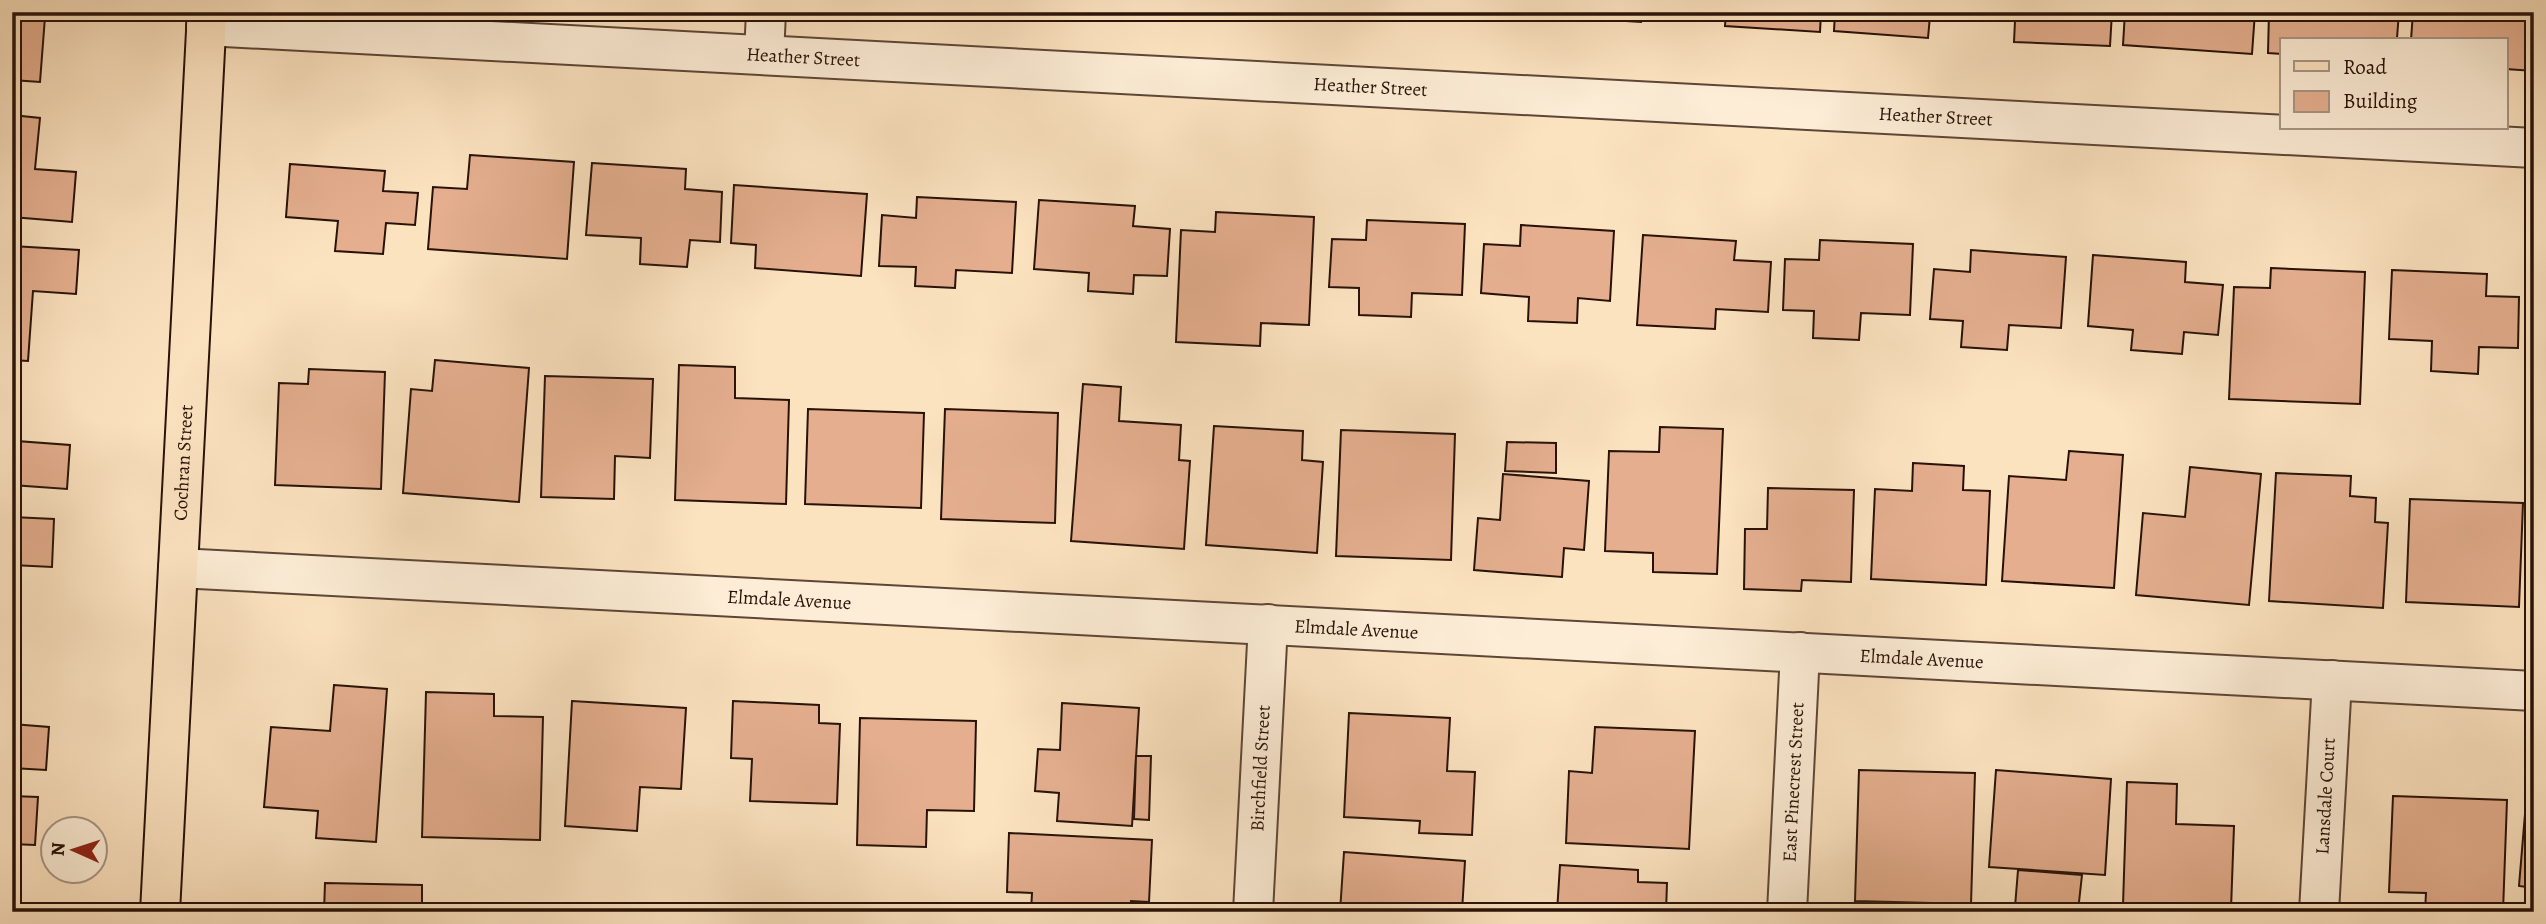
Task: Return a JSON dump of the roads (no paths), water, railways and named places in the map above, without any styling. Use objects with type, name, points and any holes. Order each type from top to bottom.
[{"type":"main road","name":"Cochran Street","points":[[160,912],[207,19]]},
{"type":"street","points":[[764,55],[766,12]]},
{"type":"street","name":"Heather Street","points":[[207,19],[764,55],[2534,148]]},
{"type":"street","name":"Elmdale Avenue","points":[[178,568],[2534,691]]},
{"type":"street","name":"Birchfield Street","points":[[1253,912],[1268,624]]},
{"type":"street","name":"East Pinecrest Street","points":[[1787,912],[1800,652]]},
{"type":"street","name":"Lansdale Court","points":[[2319,912],[2332,680]]}]
